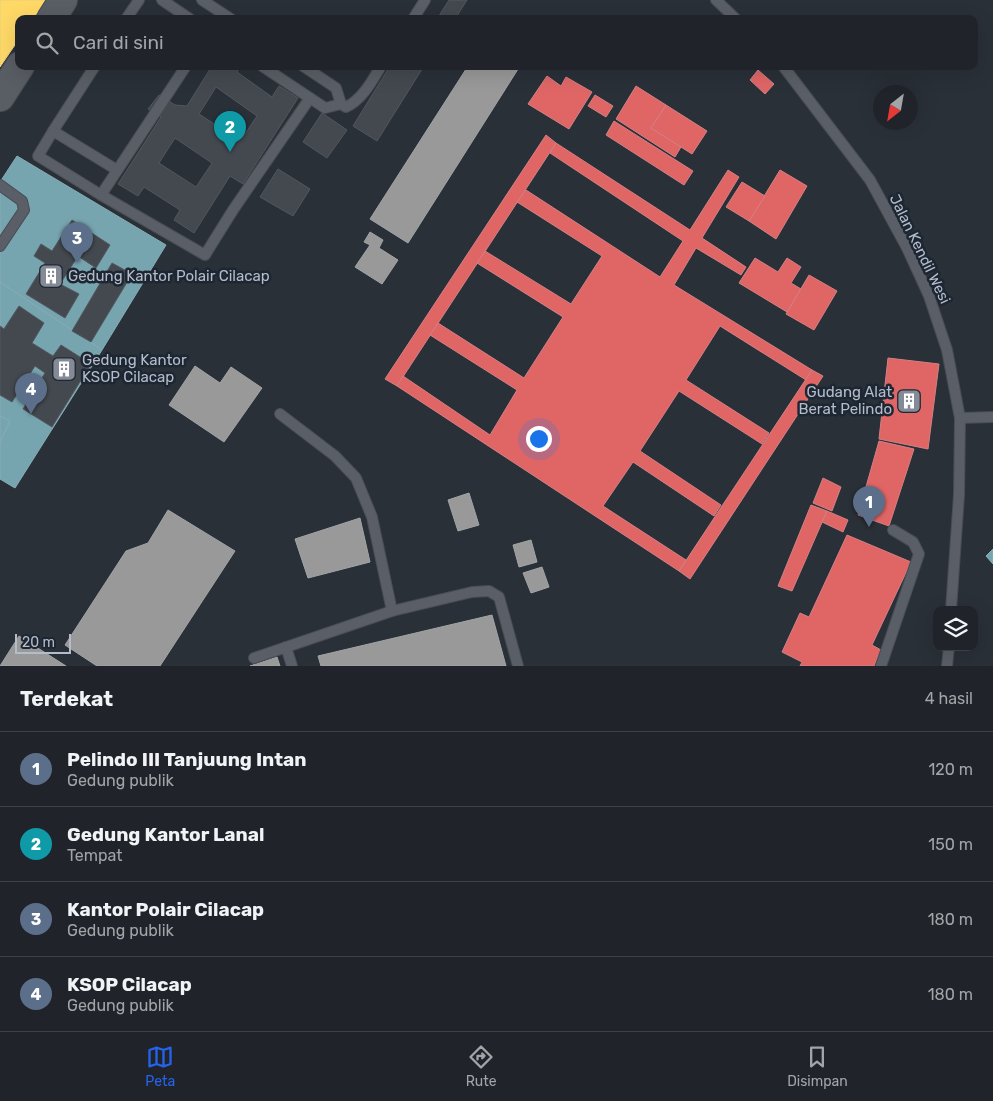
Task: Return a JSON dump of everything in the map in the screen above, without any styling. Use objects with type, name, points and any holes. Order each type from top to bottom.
[{"type":"main road","points":[[54,15],[63,0]]},
{"type":"main road","points":[[0,97],[17,70]]},
{"type":"lane","points":[[129,15],[138,0]]},
{"type":"lane","points":[[162,0],[184,15]]},
{"type":"lane","points":[[202,0],[219,15]]},
{"type":"lane","points":[[415,15],[425,0]]},
{"type":"lane","points":[[716,0],[732,15]]},
{"type":"lane","points":[[92,70],[38,156],[204,255],[310,98]]},
{"type":"lane","points":[[101,195],[183,70]]},
{"type":"lane","points":[[268,70],[326,108],[340,104],[346,107],[359,98],[378,70]]},
{"type":"lane","points":[[309,70],[336,88],[340,104]]},
{"type":"lane","name":"Jalan Kendil Wesi","points":[[786,70],[870,180],[907,248],[930,296],[947,350],[960,418],[959,496],[951,606]]},
{"type":"lane","points":[[53,131],[117,170]]},
{"type":"lane","points":[[0,185],[22,201],[24,210],[0,246]]},
{"type":"lane","points":[[280,414],[335,456],[356,478],[372,517],[392,611]]},
{"type":"lane","points":[[960,418],[993,417]]},
{"type":"lane","points":[[881,666],[919,554],[913,542],[893,530]]},
{"type":"lane","points":[[254,658],[392,611],[472,592],[489,591],[499,597],[518,666]]},
{"type":"lane","points":[[286,647],[292,666]]},
{"type":"lane","points":[[947,666],[949,651]]},
{"type":"building: Hunian","points":[[0,0],[46,0],[36,15],[15,15],[15,45],[0,67]]},
{"type":"building: Toko","points":[[758,70],[774,84],[765,94],[750,80]]},
{"type":"building: Toko","points":[[547,76],[561,86],[566,77],[592,92],[569,129],[528,104]]},
{"type":"building: Toko","points":[[636,86],[666,105],[651,128],[681,147],[675,157],[616,119]]},
{"type":"building: Toko","points":[[595,95],[613,106],[606,117],[588,106]]},
{"type":"building: Toko","points":[[666,105],[707,131],[692,154],[651,128]]},
{"type":"building: Toko","points":[[614,121],[693,171],[684,185],[606,135]]},
{"type":"building: Toko","points":[[546,135],[556,143],[397,386],[385,379]]},
{"type":"building: Toko","points":[[556,143],[690,230],[728,170],[739,177],[702,238],[746,267],[741,275],[696,248],[674,285],[812,370],[806,380],[720,326],[686,380],[769,433],[762,444],[679,391],[640,451],[721,505],[714,516],[633,462],[603,506],[686,560],[679,571],[397,386],[403,376],[490,435],[517,390],[430,335],[438,323],[524,378],[563,317],[477,263],[485,251],[571,304],[602,256],[517,202],[526,190],[660,277],[683,241],[550,153]]},
{"type":"building: Toko","points":[[780,170],[807,186],[776,239],[749,221]]},
{"type":"building: Toko","points":[[742,182],[765,196],[749,221],[726,207]]},
{"type":"building: Toko","points":[[755,258],[778,272],[787,258],[801,267],[791,283],[801,289],[787,312],[739,283]]},
{"type":"building: Toko","points":[[809,275],[837,291],[814,330],[786,314]]},
{"type":"building: Toko","name":"Gudang Alat Berat Pelindo","points":[[888,358],[939,364],[928,449],[879,439]]},
{"type":"building: Toko","points":[[812,370],[823,376],[690,579],[679,571]]},
{"type":"building: Toko","points":[[879,441],[914,449],[889,526],[858,515]]},
{"type":"building: Toko","points":[[823,478],[841,487],[832,511],[813,503]]},
{"type":"building: Toko","points":[[811,505],[827,511],[792,591],[778,586]]},
{"type":"building: Toko","points":[[827,511],[848,520],[843,532],[822,522]]},
{"type":"building: Toko","points":[[847,535],[911,562],[872,645],[881,650],[874,666],[800,666],[802,662],[782,652],[800,613],[809,617]]},
{"type":"building: Publik","points":[[17,156],[166,245],[102,350],[0,282],[0,182]]},
{"type":"building: Publik","points":[[0,282],[102,350],[15,488],[0,479]]},
{"type":"building: Publik","points":[[0,416],[10,421],[0,442]]},
{"type":"building: Publik","points":[[993,549],[993,564],[986,556]]},
{"type":"building: Industri","points":[[465,70],[517,70],[408,243],[370,219]]},
{"type":"building: Industri","points":[[370,232],[383,240],[379,248],[398,260],[382,284],[355,267],[370,245],[364,242]]},
{"type":"building: Industri","points":[[195,366],[220,383],[231,367],[262,388],[224,442],[169,405]]},
{"type":"building: Industri","points":[[469,493],[479,525],[458,531],[448,500]]},
{"type":"building: Industri","points":[[168,510],[235,551],[160,666],[97,666],[65,645],[126,551],[148,543]]},
{"type":"building: Industri","points":[[360,518],[370,562],[308,578],[295,539]]},
{"type":"building: Industri","points":[[531,540],[537,562],[519,567],[513,545]]},
{"type":"building: Industri","points":[[542,567],[549,587],[531,593],[523,573]]},
{"type":"building: Industri","points":[[492,615],[506,666],[321,666],[318,656]]},
{"type":"building: Industri","points":[[19,636],[66,666],[0,666]]},
{"type":"building: Industri","points":[[277,657],[280,666],[250,666]]},
{"type":"building: Lainnya","points":[[449,0],[467,0],[458,15],[440,15]]},
{"type":"building: Lainnya","points":[[210,70],[238,70],[237,72],[272,97],[279,86],[298,98],[243,184],[230,176],[194,233],[174,220],[180,210],[144,187],[138,196],[118,184],[161,117],[148,109],[159,95],[175,105],[187,106]],"holes":[[[216,87],[257,116],[240,141],[199,114]],[[175,138],[212,163],[196,187],[159,163]]]},
{"type":"building: Lainnya","points":[[388,70],[421,70],[377,141],[353,126]]},
{"type":"building: Lainnya","points":[[322,113],[347,130],[327,158],[303,142]]},
{"type":"building: Lainnya","points":[[278,169],[310,189],[293,216],[260,197]]},
{"type":"building: Lainnya","name":"Gedung Kantor Polair Cilacap","points":[[72,220],[110,245],[96,268],[78,256],[60,284],[79,294],[65,318],[26,294],[45,263],[34,256],[41,244],[52,251]]},
{"type":"building: Lainnya","points":[[112,263],[132,274],[91,342],[72,331]]},
{"type":"building: Lainnya","name":"Gedung Kantor KSOP Cilacap","points":[[19,306],[44,323],[32,343],[53,356],[61,345],[91,364],[52,427],[23,409],[45,373],[35,366],[12,402],[0,395],[0,326],[4,329]]},
{"type":"place","name":"Gedung Kantor Lanal","points":[[230,152]]},
{"type":"place","name":"Kantor Polair Cilacap","points":[[77,263]]},
{"type":"place","name":"Gedung Kantor Polair Cilacap","points":[[51,276]]},
{"type":"place","name":"Gedung Kantor KSOP Cilacap","points":[[64,369]]},
{"type":"place","name":"Gudang Alat Berat Pelindo","points":[[909,401]]},
{"type":"place","name":"KSOP Cilacap","points":[[31,414]]},
{"type":"place","name":"Pelindo III Tanjuung Intan","points":[[869,527]]}]
